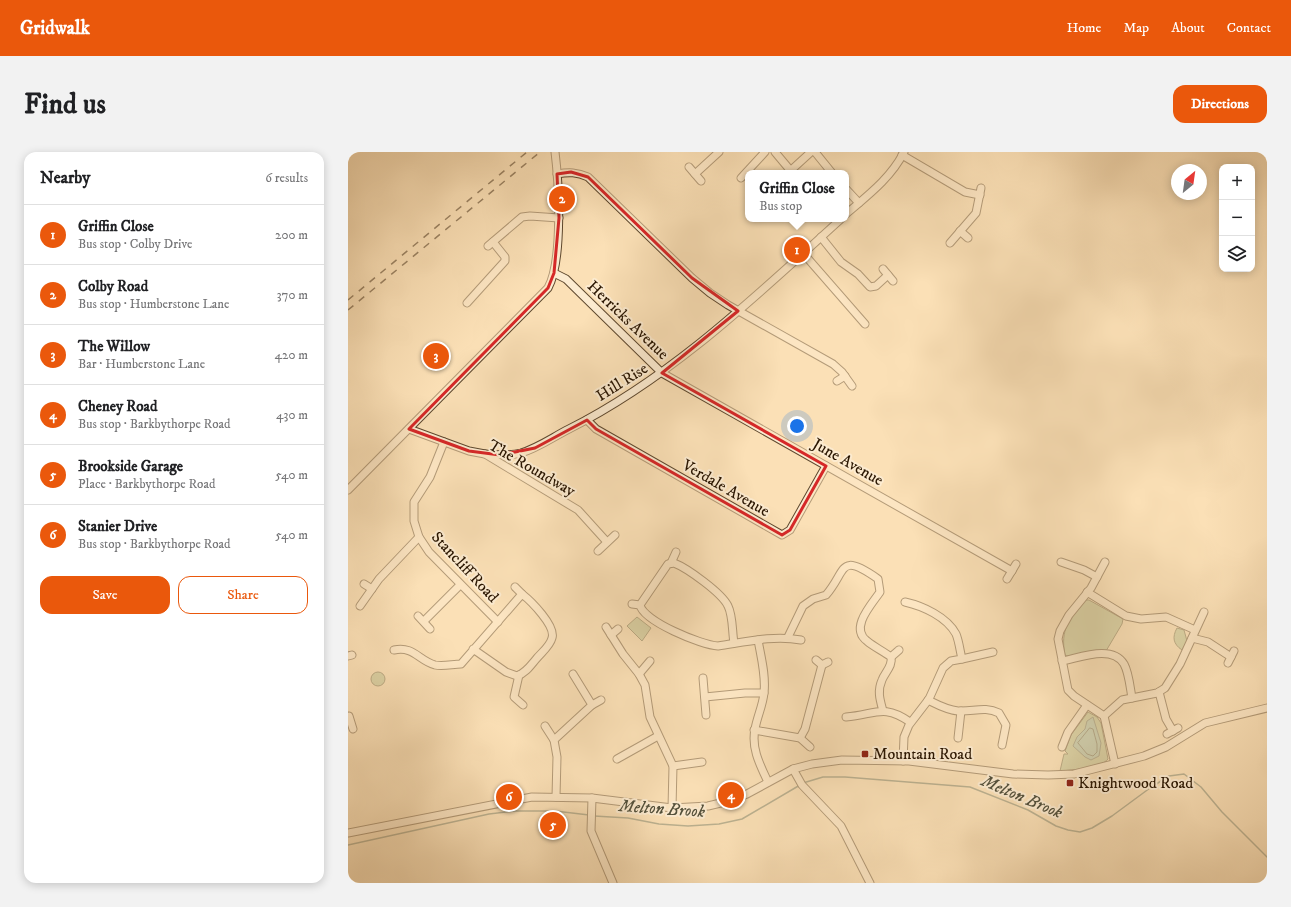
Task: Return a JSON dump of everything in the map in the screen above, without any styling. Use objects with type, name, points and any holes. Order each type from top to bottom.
[{"type":"street","points":[[695,174],[719,152]]},
{"type":"street","points":[[775,152],[788,170]]},
{"type":"street","points":[[790,170],[811,152]]},
{"type":"street","points":[[815,152],[830,170]]},
{"type":"street","points":[[348,490],[544,294],[551,284],[554,273],[559,218],[555,153]]},
{"type":"street","points":[[748,170],[764,153]]},
{"type":"street","points":[[849,211],[878,186],[903,154],[964,192],[981,191],[976,213],[950,243]]},
{"type":"street","points":[[689,167],[701,181]]},
{"type":"street","points":[[557,174],[571,172],[580,173],[588,177],[692,278],[710,293],[738,311],[833,364],[852,386]]},
{"type":"street","points":[[741,178],[745,174]]},
{"type":"street","points":[[849,192],[859,203]]},
{"type":"street","points":[[467,302],[505,261],[504,254],[491,244],[522,217],[530,216],[559,218]]},
{"type":"street","name":"Hill Rise","points":[[485,454],[511,454],[535,448],[587,420],[662,373],[738,311],[838,222]]},
{"type":"street","points":[[960,231],[968,238]]},
{"type":"street","points":[[821,237],[841,262],[858,274],[870,287],[876,286],[886,272],[893,281]]},
{"type":"street","points":[[803,253],[865,324]]},
{"type":"street","name":"Herricks Avenue","points":[[554,273],[566,279],[662,373]]},
{"type":"street","name":"June Avenue","points":[[662,373],[826,466],[915,520],[1014,568],[1007,579]]},
{"type":"street","points":[[837,381],[844,376]]},
{"type":"street","name":"Verdale Avenue","points":[[587,420],[596,429],[782,535],[790,530],[826,466]]},
{"type":"street","name":"The Roundway","points":[[410,429],[444,442],[485,454],[578,510],[607,542]]},
{"type":"street","name":"Stancliff Road","points":[[444,442],[430,477],[414,502],[414,521],[419,537],[429,552],[498,622]]},
{"type":"street","points":[[510,469],[511,454]]},
{"type":"street","points":[[598,551],[615,534]]},
{"type":"street","points":[[360,606],[396,560],[419,537]]},
{"type":"street","points":[[640,605],[668,564],[671,563],[676,552]]},
{"type":"street","points":[[1067,562],[1097,578]]},
{"type":"street","points":[[1105,562],[1097,578],[1070,613],[1059,633],[1058,641],[1068,690],[1104,716],[1115,764]]},
{"type":"street","points":[[671,563],[678,565],[725,601],[729,608],[734,643]]},
{"type":"street","points":[[788,637],[803,606],[813,599],[826,595],[842,569],[846,566],[856,566],[878,579],[880,587],[880,592],[861,621],[862,636],[866,641],[891,656]]},
{"type":"street","points":[[364,584],[372,589]]},
{"type":"street","points":[[424,621],[460,585]]},
{"type":"street","points":[[474,650],[511,674],[519,675],[526,671],[549,644],[553,635],[552,630],[539,611],[515,586]]},
{"type":"street","points":[[1087,592],[1126,616],[1141,619],[1165,617],[1195,630]]},
{"type":"street","points":[[394,650],[407,650],[435,665],[441,666],[461,664],[522,594]]},
{"type":"street","points":[[905,602],[926,614],[943,620],[957,636],[962,659]]},
{"type":"street","points":[[632,604],[640,605]]},
{"type":"street","points":[[640,605],[641,609],[645,613],[694,641],[713,646],[788,637],[801,640]]},
{"type":"street","points":[[1104,716],[1120,701],[1159,692],[1166,686],[1178,668],[1204,612]]},
{"type":"street","points":[[418,616],[430,629]]},
{"type":"street","points":[[606,627],[645,685],[650,717],[673,766],[672,808]]},
{"type":"street","points":[[611,635],[618,628]]},
{"type":"street","points":[[1192,638],[1208,642],[1231,657]]},
{"type":"street","points":[[758,640],[764,676],[764,693],[754,730],[756,755],[768,782]]},
{"type":"street","points":[[407,650],[409,642]]},
{"type":"street","points":[[883,711],[879,696],[879,688],[890,665],[891,656],[899,650]]},
{"type":"street","points":[[902,761],[904,736],[910,722],[928,700],[943,668],[951,661],[988,651]]},
{"type":"street","points":[[1062,662],[1104,653],[1114,655],[1125,667],[1132,698]]},
{"type":"street","points":[[639,674],[650,661]]},
{"type":"street","points":[[800,738],[805,729],[822,663]]},
{"type":"street","points":[[573,674],[592,705]]},
{"type":"street","points":[[519,675],[514,697],[523,705]]},
{"type":"street","points":[[703,678],[706,715]]},
{"type":"street","points":[[1159,692],[1166,719],[1173,731]]},
{"type":"street","points":[[705,697],[745,693],[764,693]]},
{"type":"street","points":[[554,740],[592,705],[601,700]]},
{"type":"street","points":[[928,700],[944,708],[961,711],[982,709],[994,711],[1001,715],[1009,725],[1002,745]]},
{"type":"street","points":[[1061,742],[1087,705]]},
{"type":"street","points":[[860,708],[861,716]]},
{"type":"street","points":[[348,833],[532,797],[592,798],[672,808],[692,808],[729,801],[793,769],[812,764],[842,760],[902,761],[982,771],[1045,775],[1074,774],[1156,752],[1205,723],[1267,708]]},
{"type":"street","points":[[846,717],[861,716],[883,711],[895,712],[910,722]]},
{"type":"street","points":[[958,740],[961,711]]},
{"type":"street","points":[[349,716],[352,729]]},
{"type":"street","points":[[545,726],[554,740],[557,757],[556,797]]},
{"type":"street","points":[[754,730],[800,738],[810,747]]},
{"type":"street","points":[[622,760],[658,736]]},
{"type":"street","points":[[673,766],[702,762]]},
{"type":"street","points":[[793,769],[805,788],[841,826],[870,883]]},
{"type":"street","points":[[592,798],[590,821],[591,831],[614,883]]},
{"type":"highlighted area","points":[[571,172],[588,177],[692,278],[738,311],[662,373],[826,466],[790,530],[782,535],[596,429],[587,420],[535,448],[500,455],[469,451],[409,429],[548,288],[554,273],[559,218],[557,174]]},
{"type":"shaded area","points":[[1085,600],[1089,600],[1123,619],[1122,624],[1106,651],[1067,656],[1065,655],[1064,646],[1065,631],[1070,619]]},
{"type":"shaded area","points":[[637,617],[651,628],[642,641],[627,626]]},
{"type":"shaded area","points":[[1177,628],[1184,630],[1187,641],[1182,650],[1174,640],[1174,634]]},
{"type":"shaded area","points":[[375,672],[381,672],[385,676],[385,682],[381,686],[375,686],[371,682],[371,676]]},
{"type":"shaded area","points":[[1088,712],[1097,717],[1101,723],[1108,759],[1099,765],[1060,771],[1064,754],[1068,754],[1065,751],[1071,735]]},
{"type":"water","points":[[1093,717],[1101,743],[1099,756],[1091,760],[1085,757],[1073,746],[1077,737],[1085,729],[1087,721]]},
{"type":"waterway","name":"Melton Brook","points":[[803,783],[823,777],[845,777],[970,787],[1028,810],[1056,826],[1080,832],[1092,828],[1112,816],[1169,776],[1184,774],[1201,787],[1222,812],[1267,857]]},
{"type":"waterway","name":"Melton Brook","points":[[594,816],[628,818],[659,824],[688,826],[719,824],[742,819],[800,785]]},
{"type":"waterway","name":"Melton Brook","points":[[348,845],[489,814],[515,811],[555,811],[589,815]]},
{"type":"railway","points":[[348,300],[527,152]]},
{"type":"railway","points":[[348,310],[540,152]]},
{"type":"place","name":"Colby Road","points":[[562,199]]},
{"type":"place","name":"Griffin Close","points":[[797,250]]},
{"type":"place","name":"The Willow","points":[[436,356]]},
{"type":"place","name":"Mountain Road","points":[[865,754]]},
{"type":"place","name":"Knightwood Road","points":[[1070,783]]},
{"type":"place","name":"Cheney Road","points":[[731,795]]},
{"type":"place","name":"Stanier Drive","points":[[509,797]]},
{"type":"place","name":"Brookside Garage","points":[[553,825]]}]
